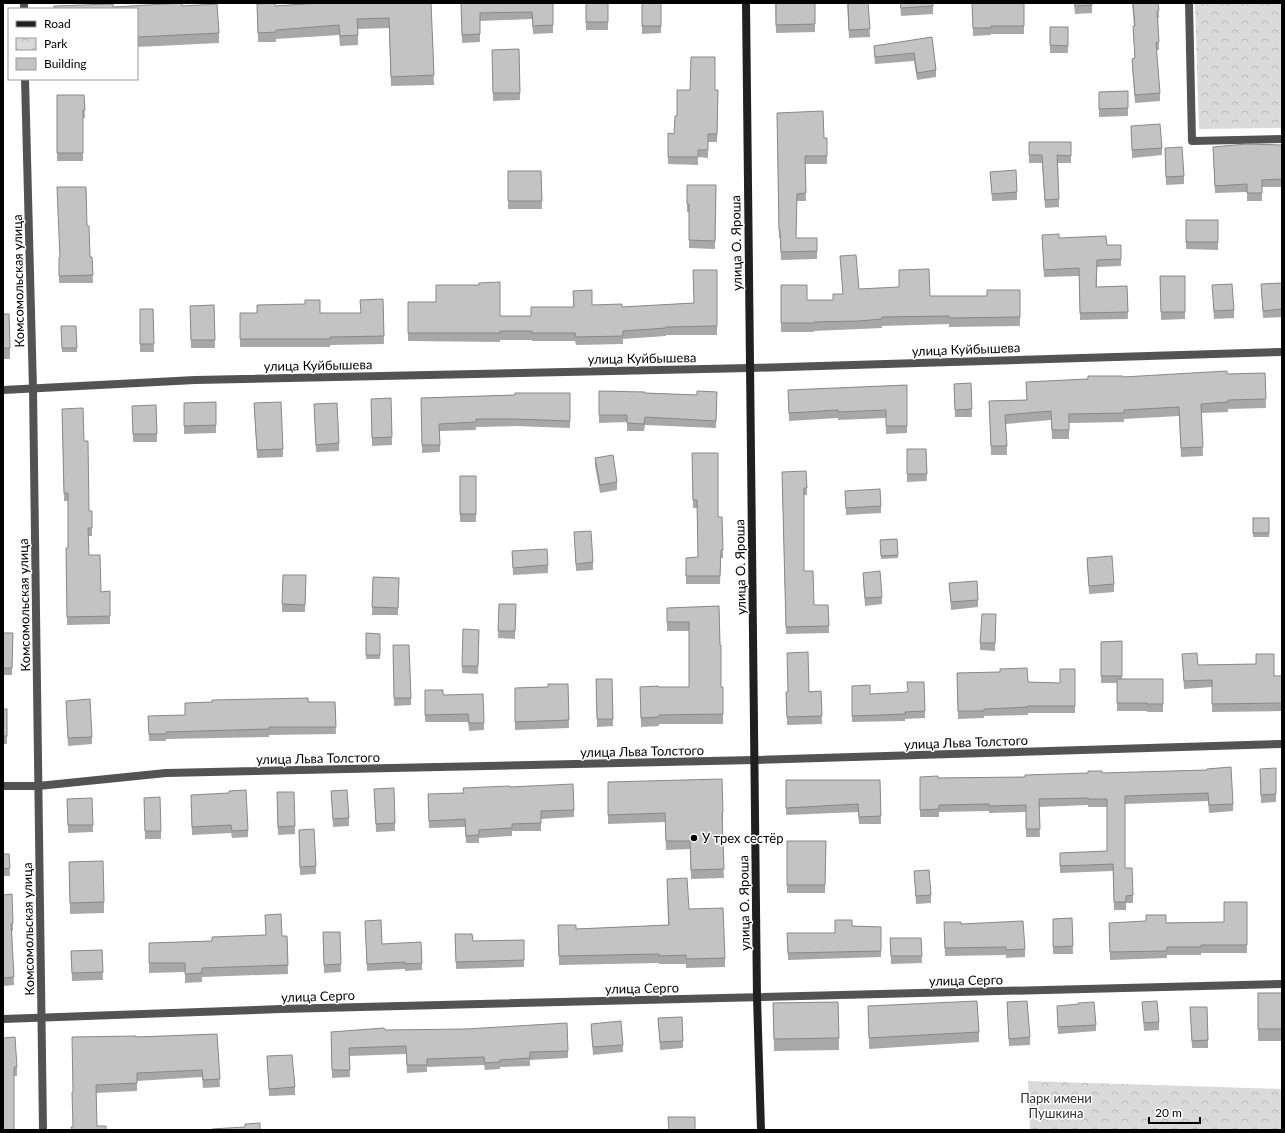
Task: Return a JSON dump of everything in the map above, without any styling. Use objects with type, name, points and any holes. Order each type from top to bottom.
[{"type":"main road","name":"улица О. Яроша","points":[[746,3],[757,997],[761,1130]]},
{"type":"street","points":[[1189,3],[1192,141],[1282,139]]},
{"type":"street","name":"Комсомольская улица","points":[[25,80],[33,389],[43,1130]]},
{"type":"street","name":"улица Куйбышева","points":[[3,390],[195,380],[750,368],[1282,352]]},
{"type":"street","name":"улица Льва Толстого","points":[[3,786],[38,786],[166,773],[754,760],[1282,744]]},
{"type":"street","name":"улица Серго","points":[[3,1019],[281,1009],[1282,984]]},
{"type":"green space","points":[[1195,3],[1282,3],[1282,128],[1199,129]]},
{"type":"green space","name":"Парк имени Пушкина","points":[[1028,1081],[1282,1089],[1282,1130],[1030,1130]]},
{"type":"building","points":[[182,3],[182,6],[217,4],[219,33],[138,37],[138,8],[54,8],[54,6],[113,4],[113,7]]},
{"type":"building","points":[[275,3],[275,6],[320,3],[431,3],[434,75],[391,77],[389,18],[357,19],[358,35],[340,36],[339,25],[276,30],[276,32],[258,33],[257,4]]},
{"type":"building","points":[[461,3],[553,3],[553,25],[533,26],[532,12],[480,13],[480,34],[462,35]]},
{"type":"building","points":[[586,3],[608,3],[608,22],[586,22]]},
{"type":"building","points":[[642,3],[661,3],[661,26],[642,26]]},
{"type":"building","points":[[776,3],[815,3],[815,24],[776,25]]},
{"type":"building","points":[[848,3],[868,3],[870,29],[849,30]]},
{"type":"building","points":[[900,3],[933,3],[933,6],[901,8]]},
{"type":"building","points":[[972,3],[1024,3],[1024,26],[991,26],[991,28],[973,28]]},
{"type":"building","points":[[1074,3],[1092,3],[1092,5],[1075,6]]},
{"type":"building","points":[[1133,3],[1158,3],[1159,10],[1157,11],[1159,42],[1156,43],[1160,93],[1135,95],[1132,59],[1135,58]]},
{"type":"building","points":[[1050,27],[1068,27],[1068,46],[1050,45]]},
{"type":"building","points":[[932,37],[936,70],[917,73],[914,53],[875,57],[874,46]]},
{"type":"building","points":[[519,49],[520,93],[493,93],[492,50]]},
{"type":"building","points":[[691,57],[715,57],[715,90],[718,90],[717,134],[708,134],[708,150],[698,150],[698,157],[668,157],[668,133],[674,134],[675,116],[677,116],[677,90],[690,90]]},
{"type":"building","points":[[1128,91],[1128,108],[1099,109],[1099,92]]},
{"type":"building","points":[[57,95],[84,95],[85,110],[83,110],[83,153],[57,153]]},
{"type":"building","points":[[823,111],[824,138],[827,138],[827,156],[805,156],[806,193],[797,194],[796,238],[817,238],[817,251],[781,252],[779,230],[777,113]]},
{"type":"building","points":[[1160,124],[1162,148],[1132,150],[1131,126]]},
{"type":"building","points":[[1029,142],[1071,142],[1071,156],[1057,155],[1059,199],[1045,200],[1042,155],[1029,155]]},
{"type":"building","points":[[1246,144],[1282,145],[1282,179],[1262,180],[1262,193],[1247,193],[1247,184],[1215,186],[1213,147]]},
{"type":"building","points":[[1182,147],[1184,176],[1166,177],[1165,148]]},
{"type":"building","points":[[1016,170],[1017,192],[992,194],[990,172]]},
{"type":"building","points":[[508,171],[541,171],[542,201],[508,201]]},
{"type":"building","points":[[687,185],[716,185],[715,241],[689,240],[689,204],[687,204]]},
{"type":"building","points":[[57,187],[86,187],[87,226],[89,226],[90,257],[92,257],[93,275],[59,276],[60,258]]},
{"type":"building","points":[[1186,220],[1218,220],[1218,242],[1186,242]]},
{"type":"building","points":[[1059,234],[1059,238],[1106,236],[1107,245],[1121,245],[1121,259],[1097,260],[1096,287],[1127,286],[1128,312],[1080,313],[1079,268],[1044,270],[1042,235]]},
{"type":"building","points":[[856,255],[859,289],[899,287],[899,270],[929,269],[930,296],[987,296],[987,290],[1020,290],[1020,317],[882,317],[882,319],[859,321],[781,323],[781,285],[807,285],[807,300],[833,300],[833,294],[843,294],[840,256]]},
{"type":"building","points":[[693,270],[717,270],[717,326],[665,327],[666,328],[623,331],[623,336],[576,337],[575,333],[532,333],[532,331],[500,331],[500,333],[408,333],[408,302],[436,302],[436,285],[479,285],[479,283],[500,282],[500,316],[531,316],[531,307],[574,307],[573,291],[592,290],[592,305],[622,304],[622,307],[694,303]]},
{"type":"building","points":[[1160,276],[1185,276],[1185,312],[1161,312]]},
{"type":"building","points":[[1282,283],[1282,309],[1263,311],[1261,284]]},
{"type":"building","points":[[1232,284],[1234,310],[1214,311],[1212,285]]},
{"type":"building","points":[[383,299],[384,336],[330,337],[330,339],[240,339],[240,313],[257,313],[257,305],[305,304],[305,300],[320,300],[320,313],[361,313],[360,300]]},
{"type":"building","points":[[214,305],[215,340],[191,340],[190,306]]},
{"type":"building","points":[[140,309],[153,309],[154,344],[140,344]]},
{"type":"building","points":[[3,314],[9,314],[10,348],[3,348]]},
{"type":"building","points":[[61,326],[76,326],[77,348],[62,348]]},
{"type":"building","points":[[1227,371],[1227,374],[1265,373],[1266,399],[1228,400],[1228,402],[1201,404],[1203,447],[1181,448],[1179,407],[1124,410],[1124,413],[1069,414],[1069,430],[1052,430],[1051,411],[1005,415],[1007,446],[991,446],[989,401],[1027,400],[1026,382],[1088,379],[1088,376],[1123,377]]},
{"type":"building","points":[[971,383],[972,409],[955,410],[954,384]]},
{"type":"building","points":[[907,385],[907,426],[886,426],[886,410],[838,412],[838,410],[789,413],[788,390]]},
{"type":"building","points":[[599,391],[697,395],[697,391],[717,392],[716,421],[645,417],[644,424],[627,423],[627,415],[599,415]]},
{"type":"building","points":[[515,393],[570,393],[570,421],[476,419],[476,422],[439,424],[440,445],[422,445],[421,398],[515,395]]},
{"type":"building","points":[[391,398],[392,437],[372,438],[371,399]]},
{"type":"building","points":[[216,402],[216,425],[184,426],[184,403]]},
{"type":"building","points":[[281,402],[283,449],[257,450],[254,403]]},
{"type":"building","points":[[337,403],[339,443],[316,445],[314,404]]},
{"type":"building","points":[[156,405],[157,434],[133,434],[132,406]]},
{"type":"building","points":[[83,408],[84,441],[88,441],[89,511],[92,511],[92,528],[88,528],[89,555],[100,555],[101,592],[110,591],[110,616],[67,617],[66,548],[68,548],[68,493],[64,493],[62,409]]},
{"type":"building","points":[[907,449],[926,449],[927,474],[907,474]]},
{"type":"building","points":[[692,453],[718,453],[718,517],[722,517],[723,550],[721,550],[720,576],[686,576],[686,558],[698,557],[697,500],[693,500]]},
{"type":"building","points":[[613,455],[617,482],[600,485],[595,458]]},
{"type":"building","points":[[806,471],[807,488],[804,488],[804,571],[813,571],[814,605],[828,605],[829,626],[786,627],[782,472]]},
{"type":"building","points":[[460,476],[476,476],[476,514],[460,514]]},
{"type":"building","points":[[880,489],[881,506],[846,508],[845,491]]},
{"type":"building","points":[[1253,518],[1269,518],[1269,533],[1253,533]]},
{"type":"building","points":[[591,531],[593,562],[576,564],[574,532]]},
{"type":"building","points":[[897,539],[898,555],[881,556],[880,540]]},
{"type":"building","points":[[547,549],[548,565],[513,568],[512,551]]},
{"type":"building","points":[[1112,556],[1114,584],[1089,586],[1087,558]]},
{"type":"building","points":[[880,571],[882,597],[865,598],[863,573]]},
{"type":"building","points":[[283,575],[306,575],[305,605],[282,604]]},
{"type":"building","points":[[373,577],[399,578],[398,608],[372,607]]},
{"type":"building","points":[[977,581],[978,600],[951,602],[949,583]]},
{"type":"building","points":[[499,604],[516,604],[515,631],[498,631]]},
{"type":"building","points":[[719,606],[723,714],[659,715],[659,717],[641,718],[640,687],[689,687],[689,622],[667,622],[667,608]]},
{"type":"building","points":[[982,614],[996,614],[995,643],[980,643]]},
{"type":"building","points":[[463,629],[479,630],[478,666],[462,666]]},
{"type":"building","points":[[3,633],[13,633],[12,668],[3,668]]},
{"type":"building","points":[[366,633],[380,634],[380,655],[366,655]]},
{"type":"building","points":[[1122,641],[1122,676],[1101,676],[1101,642]]},
{"type":"building","points":[[393,645],[409,645],[411,698],[394,698]]},
{"type":"building","points":[[808,652],[809,692],[821,691],[822,716],[787,717],[787,653]]},
{"type":"building","points":[[1197,653],[1198,665],[1256,664],[1256,654],[1274,654],[1274,676],[1282,676],[1282,703],[1212,704],[1212,680],[1184,681],[1182,654]]},
{"type":"building","points":[[1027,668],[1028,682],[1060,683],[1060,669],[1075,669],[1075,706],[1028,706],[984,709],[984,711],[958,711],[957,673],[1000,672],[1000,669]]},
{"type":"building","points":[[596,679],[612,679],[613,719],[597,719]]},
{"type":"building","points":[[1117,679],[1163,679],[1163,704],[1117,703]]},
{"type":"building","points":[[907,682],[924,682],[925,711],[905,712],[905,714],[852,716],[852,686],[870,685],[870,694],[908,692]]},
{"type":"building","points":[[548,684],[568,684],[569,720],[515,722],[515,688],[548,687]]},
{"type":"building","points":[[425,690],[443,690],[443,695],[483,694],[484,723],[469,723],[468,714],[425,715]]},
{"type":"building","points":[[308,698],[308,702],[335,702],[336,727],[269,727],[269,729],[166,732],[166,734],[149,734],[148,716],[185,715],[185,703],[212,702],[212,700]]},
{"type":"building","points":[[90,699],[92,737],[68,738],[66,701]]},
{"type":"building","points":[[3,709],[7,709],[7,736],[3,736]]},
{"type":"building","points":[[1231,767],[1233,804],[1209,805],[1208,793],[1125,796],[1125,868],[1132,868],[1133,895],[1126,896],[1126,902],[1114,902],[1113,864],[1060,866],[1060,853],[1107,851],[1107,799],[1039,799],[1040,829],[1026,829],[1026,805],[939,805],[939,809],[920,810],[920,777],[1025,777],[1025,775],[1088,773],[1088,771],[1102,771],[1102,773],[1207,770]]},
{"type":"building","points":[[1276,768],[1276,794],[1261,795],[1260,769]]},
{"type":"building","points":[[722,779],[724,869],[691,870],[690,841],[666,841],[665,813],[608,815],[608,782]]},
{"type":"building","points":[[786,780],[880,780],[881,816],[859,817],[858,804],[786,808]]},
{"type":"building","points":[[573,784],[574,810],[541,811],[541,823],[512,824],[512,828],[479,830],[479,835],[466,836],[465,819],[429,821],[428,794],[464,793],[463,788]]},
{"type":"building","points":[[394,788],[395,823],[376,824],[374,789]]},
{"type":"building","points":[[246,790],[248,830],[232,831],[231,825],[192,827],[191,795],[229,793],[229,791]]},
{"type":"building","points":[[347,790],[349,818],[333,819],[331,791]]},
{"type":"building","points":[[277,792],[294,792],[295,826],[278,827]]},
{"type":"building","points":[[160,797],[161,831],[145,831],[144,798]]},
{"type":"building","points":[[92,798],[93,825],[68,825],[67,799]]},
{"type":"building","points":[[314,829],[316,866],[300,867],[299,830]]},
{"type":"building","points":[[787,841],[826,841],[825,885],[787,885]]},
{"type":"building","points":[[3,854],[9,854],[10,868],[3,869]]},
{"type":"building","points":[[103,861],[104,902],[70,903],[69,862]]},
{"type":"building","points":[[929,870],[931,895],[916,896],[914,871]]},
{"type":"building","points":[[687,878],[689,909],[723,908],[725,958],[686,959],[686,955],[659,956],[659,954],[559,956],[558,925],[576,925],[576,929],[669,925],[667,879]]},
{"type":"building","points":[[12,894],[13,923],[11,924],[14,977],[3,978],[3,895]]},
{"type":"building","points":[[1224,902],[1247,902],[1247,945],[1201,945],[1201,947],[1167,947],[1167,951],[1110,952],[1109,923],[1146,921],[1146,915],[1166,915],[1166,923],[1224,922]]},
{"type":"building","points":[[281,914],[282,936],[287,936],[288,965],[202,968],[202,973],[185,974],[185,963],[149,963],[149,943],[212,941],[212,937],[266,935],[265,915]]},
{"type":"building","points":[[1072,918],[1073,946],[1053,947],[1053,919]]},
{"type":"building","points":[[381,920],[382,944],[421,942],[422,963],[405,964],[405,962],[367,964],[365,921]]},
{"type":"building","points":[[835,920],[852,920],[852,926],[881,927],[881,951],[788,953],[787,933],[835,933]]},
{"type":"building","points":[[1023,921],[1025,949],[1006,950],[1006,947],[945,948],[944,922],[961,922],[961,924]]},
{"type":"building","points":[[323,932],[340,932],[341,964],[324,965]]},
{"type":"building","points":[[455,934],[472,934],[473,941],[524,940],[524,960],[456,962]]},
{"type":"building","points":[[890,938],[921,938],[922,956],[891,956]]},
{"type":"building","points":[[102,950],[103,972],[72,973],[71,951]]},
{"type":"building","points":[[1258,993],[1282,993],[1282,1029],[1258,1029]]},
{"type":"building","points":[[977,1001],[979,1032],[869,1038],[868,1006]]},
{"type":"building","points":[[1027,1001],[1030,1037],[1009,1039],[1007,1002]]},
{"type":"building","points":[[1157,1001],[1159,1022],[1144,1023],[1142,1002]]},
{"type":"building","points":[[838,1002],[839,1038],[774,1039],[773,1003]]},
{"type":"building","points":[[1094,1002],[1096,1025],[1058,1027],[1057,1006]]},
{"type":"building","points":[[1190,1007],[1207,1007],[1208,1040],[1192,1041]]},
{"type":"building","points":[[682,1017],[683,1041],[660,1042],[658,1018]]},
{"type":"building","points":[[621,1021],[623,1045],[593,1047],[591,1024]]},
{"type":"building","points":[[567,1023],[568,1051],[530,1052],[530,1058],[500,1060],[500,1062],[485,1063],[484,1057],[427,1059],[427,1065],[407,1065],[406,1046],[349,1048],[350,1070],[332,1070],[331,1032],[384,1028],[385,1030],[466,1029]]},
{"type":"building","points":[[217,1034],[220,1079],[203,1080],[202,1070],[137,1073],[137,1083],[96,1085],[97,1126],[106,1126],[106,1130],[72,1130],[72,1037],[136,1037]]},
{"type":"building","points":[[15,1037],[17,1067],[14,1067],[14,1130],[3,1130],[3,1038]]},
{"type":"building","points":[[292,1055],[295,1087],[269,1089],[267,1056]]},
{"type":"building","points":[[668,1117],[695,1117],[695,1130],[669,1130]]},
{"type":"building","points":[[260,1123],[260,1130],[212,1130],[245,1127],[245,1124]]},
{"type":"place","name":"У трех сестёр","points":[[694,838]]}]
